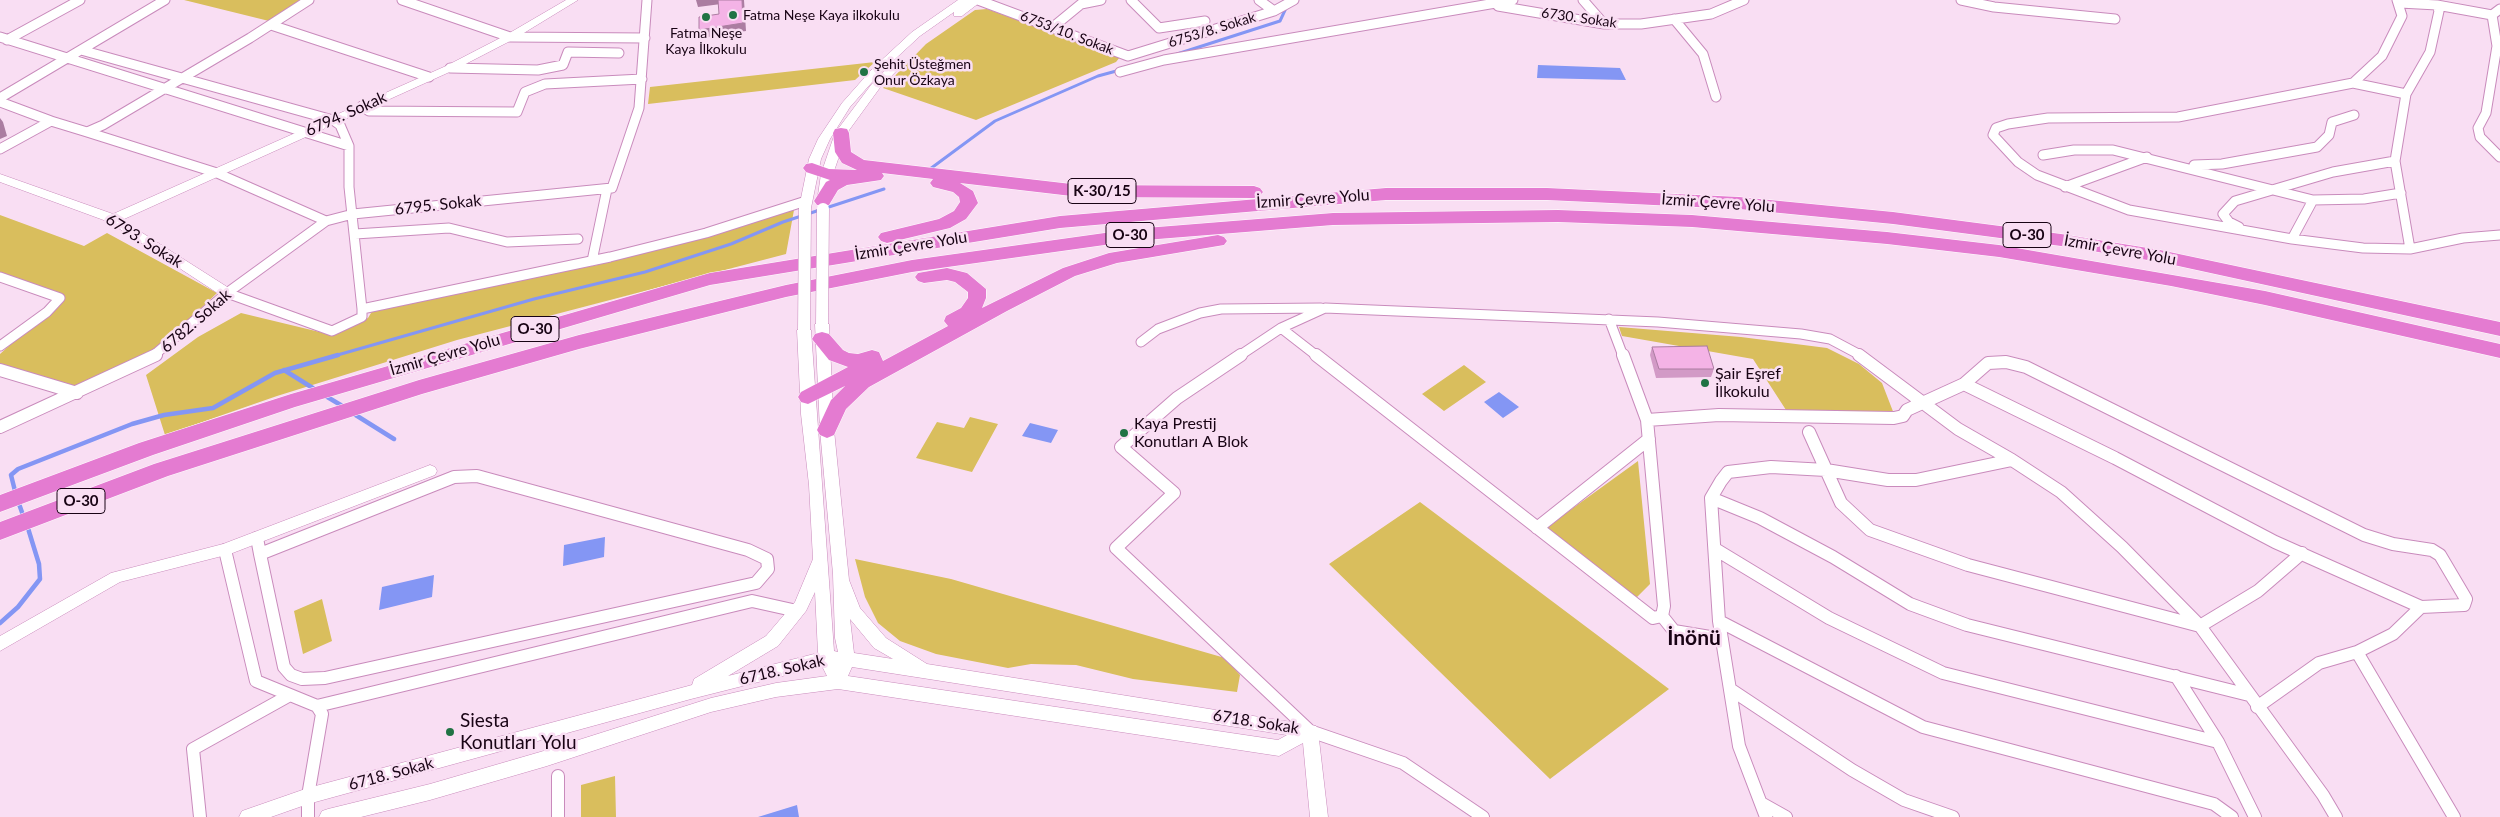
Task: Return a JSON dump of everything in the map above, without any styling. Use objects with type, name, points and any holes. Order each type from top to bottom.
[{"type":"highway","points":[[841,133],[843,152],[848,159],[863,170]]},
{"type":"highway","points":[[710,279],[944,224],[960,215],[968,204],[966,195],[959,188],[863,170],[823,169]]},
{"type":"highway","points":[[823,205],[832,186],[863,170]]},
{"type":"highway","name":"K-30/15","points":[[863,170],[1080,191],[1386,194]]},
{"type":"highway","name":"İzmir Çevre Yolu","points":[[0,504],[146,449],[360,379],[710,279],[1060,222],[1148,212],[1386,194],[1547,194],[1739,203],[1893,218],[2061,240],[2160,256],[2500,328]]},
{"type":"highway","points":[[819,394],[862,382],[1000,306],[1069,272],[1114,257],[1237,238],[1499,216]]},
{"type":"highway","name":"İzmir Çevre Yolu","points":[[0,531],[161,470],[419,387],[579,342],[786,291],[912,266],[1133,235],[1333,219],[1499,216],[1701,222],[1887,238],[1999,251],[2265,298],[2500,351]]},
{"type":"highway","points":[[579,342],[610,343],[812,294],[906,279],[948,274],[961,277],[977,289],[977,298],[968,313],[894,351],[819,394]]},
{"type":"highway","points":[[822,332],[836,355],[846,360],[858,361],[894,351]]},
{"type":"highway","points":[[827,430],[838,405],[862,382]]},
{"type":"street","points":[[4,38],[80,0]]},
{"type":"street","points":[[0,98],[166,0]]},
{"type":"street","points":[[87,132],[103,125],[271,25],[309,0]]},
{"type":"street","points":[[402,0],[510,37],[645,38]]},
{"type":"street","name":"6794. Sokak","points":[[113,219],[450,68],[510,37],[573,0]]},
{"type":"street","points":[[592,261],[607,189],[612,188],[639,108],[647,0]]},
{"type":"street","points":[[838,682],[826,658],[820,559],[819,394],[822,332],[824,139],[841,112],[876,70],[916,34],[965,0]]},
{"type":"street","points":[[838,682],[847,659],[843,638],[841,574],[827,430],[804,330],[805,205],[841,133],[886,74],[919,44],[978,0]]},
{"type":"street","name":"6753/10. Sokak","points":[[978,0],[1128,56]]},
{"type":"street","points":[[1053,27],[1081,4],[1101,0]]},
{"type":"street","points":[[1131,0],[1159,28],[1205,21]]},
{"type":"street","points":[[1259,0],[1274,12]]},
{"type":"street","name":"6753/8. Sokak","points":[[1128,56],[1274,12],[1294,0]]},
{"type":"street","name":"6730. Sokak","points":[[1472,0],[1604,24],[1641,24],[1710,14],[1744,0]]},
{"type":"street","points":[[1120,72],[1164,60],[1513,0]]},
{"type":"street","points":[[1583,0],[1604,24]]},
{"type":"street","points":[[1961,0],[1994,6],[2115,19]]},
{"type":"street","points":[[2353,83],[2382,56],[2402,16],[2398,2],[2437,5],[2492,15],[2500,9]]},
{"type":"street","points":[[2410,249],[2395,161],[2406,94],[2430,52],[2438,24],[2439,11],[2437,5]]},
{"type":"street","points":[[2492,15],[2497,46],[2486,113],[2478,128],[2480,137],[2500,157]]},
{"type":"street","points":[[1674,19],[1692,38],[1703,54],[1716,97]]},
{"type":"street","points":[[271,25],[429,77]]},
{"type":"street","points":[[4,38],[166,87],[349,146]]},
{"type":"street","points":[[81,50],[333,120],[340,125],[349,146],[349,187],[362,317],[332,330],[227,293]]},
{"type":"street","points":[[450,68],[538,70],[563,64],[568,52],[619,52]]},
{"type":"street","points":[[362,106],[369,111],[517,112],[525,92],[546,84],[642,79]]},
{"type":"street","points":[[2406,94],[2353,83],[2178,117],[2048,118],[1996,128],[1994,135],[2018,162],[2037,175],[2130,210],[2292,239],[2363,248],[2410,249],[2463,238],[2500,235]]},
{"type":"street","points":[[0,102],[37,114],[51,121],[217,173],[326,221]]},
{"type":"street","points":[[2173,164],[2201,166],[2222,164],[2317,146],[2328,134],[2332,122],[2354,115]]},
{"type":"street","points":[[0,149],[51,121]]},
{"type":"street","points":[[2043,155],[2074,150],[2114,150],[2312,200],[2364,199],[2401,193]]},
{"type":"street","points":[[2065,187],[2147,157]]},
{"type":"street","points":[[2247,231],[2229,222],[2223,214],[2224,210],[2235,201],[2333,172],[2395,161]]},
{"type":"street","name":"6793. Sokak","points":[[0,178],[113,219],[227,293]]},
{"type":"street","name":"6795. Sokak","points":[[326,221],[353,214],[607,189]]},
{"type":"street","points":[[2292,239],[2312,200]]},
{"type":"street","points":[[362,309],[592,261],[706,233],[805,205]]},
{"type":"street","name":"6782. Sokak","points":[[0,427],[158,354],[227,293],[326,221]]},
{"type":"street","points":[[355,234],[449,228],[507,242],[578,239]]},
{"type":"street","points":[[0,277],[60,298],[47,312],[0,346]]},
{"type":"street","points":[[1325,308],[1281,328],[1177,398],[1121,447],[1174,493],[1116,548],[1310,731],[1403,763],[1484,817]]},
{"type":"street","points":[[1141,342],[1158,329],[1200,313],[1220,309],[1325,308],[1609,319],[1782,333],[1830,339],[1863,356],[1920,403],[1958,429],[2012,460],[2067,498],[2122,547],[2200,626],[2257,707],[2323,795],[2336,817]]},
{"type":"street","points":[[1609,319],[1647,420],[1664,606],[1662,616],[1674,631],[1722,639]]},
{"type":"street","points":[[1281,328],[1644,613],[1653,618],[1662,616]]},
{"type":"street","points":[[1647,420],[1719,415],[1894,418],[1903,416],[1907,410],[1920,403],[1964,384],[1988,363],[2006,362],[2026,367],[2364,535],[2393,544],[2432,550],[2440,555],[2466,599],[2464,604],[2422,607],[2302,553],[1964,384]]},
{"type":"street","points":[[0,370],[77,393]]},
{"type":"street","points":[[1809,432],[1841,503],[1870,530],[1968,565],[2200,626],[2258,591],[2302,553]]},
{"type":"street","points":[[1537,528],[1649,439]]},
{"type":"street","points":[[1766,817],[1739,746],[1719,621],[1711,498],[1728,472],[1771,466],[1826,470],[1888,480],[1916,480],[2012,460]]},
{"type":"street","points":[[0,644],[116,577],[225,550],[430,471]]},
{"type":"street","points":[[256,538],[284,667],[291,675],[302,679],[325,678],[756,583],[768,569],[767,559],[748,550],[477,476],[454,477],[260,554]]},
{"type":"street","points":[[1711,498],[1760,518],[1833,557],[1910,604],[1966,625],[2249,695]]},
{"type":"street","points":[[1715,549],[1829,618],[1943,673],[2218,742]]},
{"type":"street","points":[[225,550],[256,681],[318,706],[752,601],[797,611]]},
{"type":"street","points":[[678,696],[724,672],[772,641],[801,606],[820,559]]},
{"type":"street","points":[[841,574],[853,611],[880,643],[905,660],[935,674]]},
{"type":"street","points":[[2257,707],[2319,663],[2356,652],[2393,634],[2422,607]]},
{"type":"street","points":[[1719,621],[1771,646],[1923,727],[2214,804],[2232,817]]},
{"type":"street","points":[[2356,652],[2454,817]]},
{"type":"street","name":"6718. Sokak","points":[[248,817],[308,796],[826,658],[847,659],[1310,731]]},
{"type":"street","points":[[2176,676],[2218,742],[2255,817]]},
{"type":"street","name":"6718. Sokak","points":[[328,817],[430,792],[547,758],[711,705],[776,690],[838,682],[1279,748],[1310,731]]},
{"type":"street","points":[[1730,689],[1859,774],[1904,800],[1953,817]]},
{"type":"street","points":[[200,817],[193,749],[290,694]]},
{"type":"street","points":[[308,817],[308,796],[322,714],[318,706]]},
{"type":"street","points":[[1310,731],[1319,817]]},
{"type":"street","points":[[558,776],[558,817]]},
{"type":"street","points":[[1762,803],[1786,817]]},
{"type":"shaded area","points":[[184,0],[302,0],[269,21]]},
{"type":"shaded area","points":[[987,9],[1120,57],[1116,62],[976,120],[883,88],[926,44],[975,10]]},
{"type":"shaded area","points":[[875,62],[855,80],[648,104],[650,87]]},
{"type":"shaded area","points":[[794,210],[786,254],[457,340],[277,396],[165,435],[146,375],[198,337],[241,313],[328,334],[368,318],[374,308],[597,265]]},
{"type":"shaded area","points":[[0,215],[84,246],[107,233],[217,293],[163,345],[77,389],[0,365],[0,354],[64,296],[0,273]]},
{"type":"shaded area","points":[[1619,327],[1741,337],[1827,348],[1859,364],[1882,383],[1894,414],[1786,410],[1753,359],[1622,336]]},
{"type":"shaded area","points":[[1464,365],[1486,382],[1444,411],[1422,394]]},
{"type":"shaded area","points":[[970,417],[998,424],[972,472],[916,458],[937,422],[964,428]]},
{"type":"shaded area","points":[[1638,461],[1650,584],[1635,599],[1544,529]]},
{"type":"shaded area","points":[[1420,502],[1669,689],[1550,779],[1329,564]]},
{"type":"shaded area","points":[[855,559],[951,579],[1225,658],[1240,675],[1237,692],[1133,679],[1076,665],[1031,664],[1008,668],[936,654],[900,641],[878,623],[865,597]]},
{"type":"shaded area","points":[[322,599],[332,641],[303,654],[294,611]]},
{"type":"shaded area","points":[[615,776],[616,817],[581,817],[581,785]]},
{"type":"water","points":[[1538,65],[1620,68],[1626,80],[1537,78]]},
{"type":"water","points":[[1499,392],[1519,407],[1503,418],[1484,402]]},
{"type":"water","points":[[1030,423],[1058,430],[1051,443],[1022,436]]},
{"type":"water","points":[[605,537],[604,557],[563,566],[564,545]]},
{"type":"water","points":[[434,575],[432,597],[379,610],[382,587]]},
{"type":"water","points":[[797,805],[799,817],[758,817]]},
{"type":"building","points":[[718,0],[742,0],[743,23],[699,30],[699,17],[719,14]]},
{"type":"building","points":[[1707,346],[1714,369],[1659,369],[1652,347]]},
{"type":"waterway","points":[[1177,54],[1280,21],[1286,8]]},
{"type":"waterway","points":[[930,169],[995,121],[1098,76],[1120,70]]},
{"type":"waterway","points":[[334,356],[534,299],[645,272],[731,244],[783,222],[884,189]]},
{"type":"waterway","points":[[284,370],[338,355]]},
{"type":"waterway","points":[[16,495],[11,475],[18,469],[132,424],[164,415],[213,408],[275,373],[284,370]]},
{"type":"waterway","points":[[284,370],[316,390]]},
{"type":"waterway","points":[[324,395],[344,407]]},
{"type":"waterway","points":[[354,414],[394,439]]},
{"type":"waterway","points":[[18,501],[24,518]]},
{"type":"waterway","points":[[0,623],[18,607],[40,579],[39,564],[27,525]]},
{"type":"place","name":"Fatma Neşe Kaya ilkokulu","points":[[733,15]]},
{"type":"place","name":"Fatma Neşe Kaya İlkokulu","points":[[706,17]]},
{"type":"place","name":"Şehit Üsteğmen Onur Özkaya","points":[[864,72]]},
{"type":"place","name":"Şair Eşref İlkokulu","points":[[1705,383]]},
{"type":"place","name":"Kaya Prestij Konutları A Blok","points":[[1124,433]]},
{"type":"place","name":"Siesta Konutları Yolu","points":[[450,732]]},
{"type":"district","name":"İnönü","points":[[1694,638]]}]
